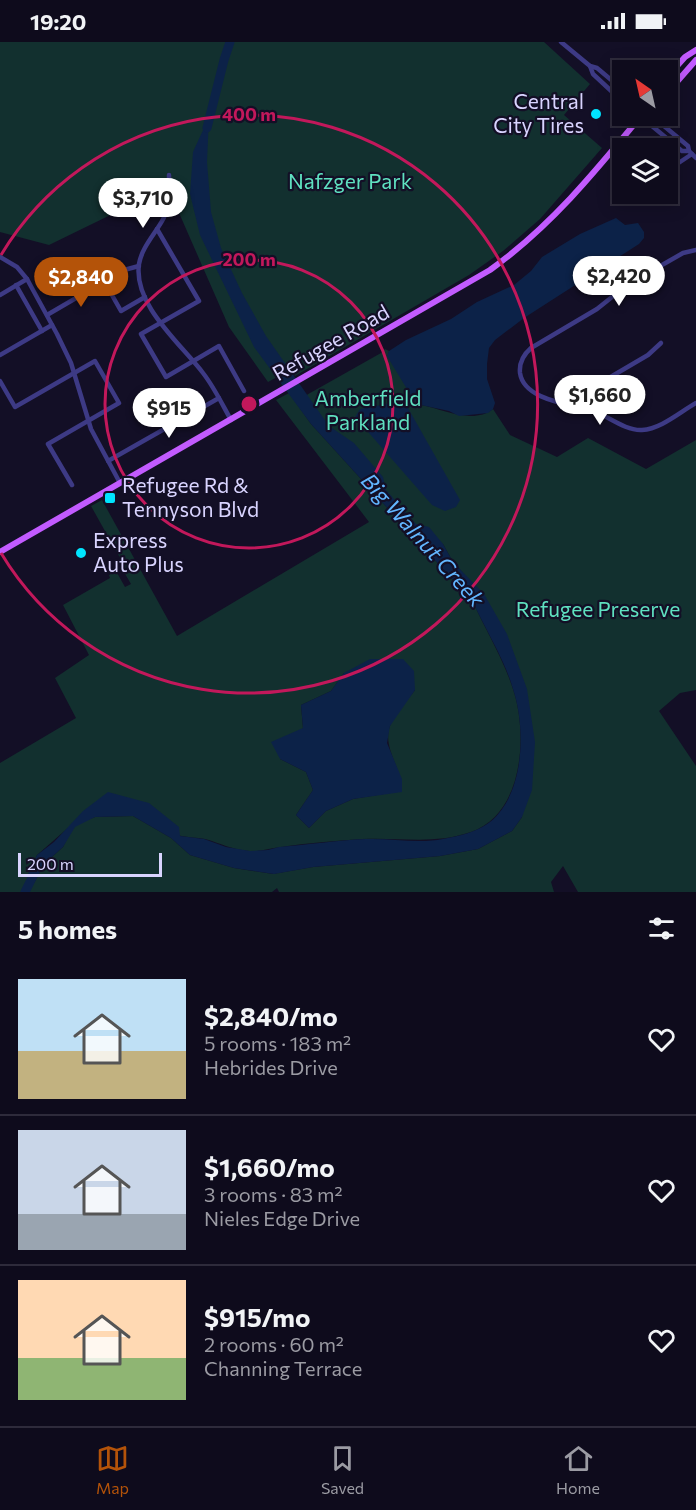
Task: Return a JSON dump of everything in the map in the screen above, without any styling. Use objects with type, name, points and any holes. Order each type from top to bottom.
[{"type":"main road","points":[[678,65],[696,50]]},
{"type":"main road","points":[[678,81],[696,60]]},
{"type":"main road","name":"Refugee Road","points":[[0,552],[473,281],[515,252],[567,203],[632,126]]},
{"type":"street","points":[[561,42],[612,81]]},
{"type":"street","points":[[590,66],[593,74],[612,91]]},
{"type":"street","points":[[653,126],[682,151],[692,155]]},
{"type":"street","points":[[664,126],[688,146],[692,155]]},
{"type":"street","points":[[678,164],[692,155]]},
{"type":"street","points":[[169,175],[169,204],[142,252],[139,266],[140,280],[145,297],[160,323],[194,361],[231,420]]},
{"type":"street","points":[[157,229],[199,302],[141,334],[166,377],[219,346],[244,391]]},
{"type":"street","points":[[696,250],[682,253],[627,285],[597,309],[531,348],[523,358],[520,373],[522,382],[533,393],[588,409],[633,429],[640,430],[657,426],[696,403]]},
{"type":"street","points":[[0,257],[17,267],[27,279],[47,315],[74,373],[88,421],[120,483]]},
{"type":"street","points":[[47,315],[124,270],[139,266]]},
{"type":"street","points":[[0,295],[27,279]]},
{"type":"street","points":[[104,281],[121,310],[145,297]]},
{"type":"street","points":[[16,285],[42,331]]},
{"type":"street","points":[[0,355],[52,325]]},
{"type":"street","points":[[588,409],[596,389],[602,382],[648,355],[661,343]]},
{"type":"street","points":[[0,381],[15,407],[95,361],[119,403],[48,444],[72,485]]},
{"type":"street","points":[[108,461],[219,398]]},
{"type":"green space","name":"Nafzger Park","points":[[0,42],[544,42],[590,84],[564,115],[602,148],[540,219],[503,251],[469,275],[295,376],[290,370],[268,382],[229,327],[176,206],[174,184],[49,245],[0,232]]},
{"type":"green space","points":[[385,349],[389,351],[388,356],[421,405],[467,416],[485,414],[493,409],[510,435],[557,457],[588,438],[646,469],[696,440],[696,690],[680,693],[659,711],[696,766],[696,892],[578,892],[563,866],[551,882],[554,892],[279,892],[277,888],[272,892],[0,892],[0,763],[76,718],[55,678],[89,655],[63,605],[110,578],[109,575],[116,571],[125,587],[131,584],[121,567],[124,565],[91,506],[102,500],[177,636],[369,522],[276,400],[289,393],[311,424],[473,602],[504,666],[518,707],[520,749],[518,770],[512,790],[502,808],[489,822],[471,832],[457,836],[416,840],[362,839],[311,843],[257,851],[232,848],[205,839],[178,835],[108,793],[37,855],[28,875],[34,883],[44,864],[63,847],[74,825],[95,817],[133,816],[171,838],[190,855],[234,868],[273,874],[313,867],[440,856],[478,849],[512,831],[522,817],[527,699],[464,574],[453,562],[443,544],[421,532],[303,397]],"holes":[[[344,673],[415,690],[394,717],[388,734],[388,742],[402,791],[353,799],[326,811],[309,828],[296,815],[313,790],[306,772],[280,759],[303,728],[301,705],[331,691]]]},
{"type":"water","points":[[209,117],[207,162],[211,212],[221,248],[242,293],[266,336],[329,426],[354,443],[383,477],[386,490],[416,524],[429,527],[443,544],[453,562],[484,594],[507,634],[527,689],[535,742],[532,790],[522,817],[512,831],[478,849],[440,856],[313,867],[274,874],[234,868],[190,855],[171,838],[133,816],[95,817],[75,827],[63,847],[44,864],[33,884],[28,874],[37,855],[54,842],[83,811],[108,792],[149,803],[179,827],[180,836],[204,839],[226,847],[250,851],[355,840],[424,841],[461,835],[490,822],[502,810],[516,778],[521,740],[517,704],[505,666],[473,602],[311,424],[254,347],[200,235],[190,194],[193,152]]},
{"type":"water","points":[[616,218],[625,225],[638,223],[644,232],[644,238],[639,244],[524,318],[495,340],[489,348],[487,379],[495,403],[493,409],[488,413],[459,416],[449,411],[421,405],[413,399],[387,356],[389,351],[406,340],[451,319],[477,302],[514,285],[531,271],[542,257],[580,234]]},
{"type":"water","points":[[402,401],[460,500],[456,507],[445,511],[432,505],[355,417],[360,409]]},
{"type":"water","points":[[370,659],[403,659],[414,671],[415,690],[390,726],[387,743],[402,779],[402,792],[353,799],[326,811],[309,828],[296,815],[313,790],[306,772],[280,759],[271,742],[303,728],[301,705],[331,691],[344,673]]},
{"type":"waterway","name":"Big Walnut Creek","points":[[207,128],[230,42]]},
{"type":"waterway","name":"Big Walnut Creek","points":[[25,892],[36,870]]},
{"type":"place","name":"Central City Tires","points":[[596,114]]},
{"type":"place","name":"Refugee Rd & Tennyson Blvd","points":[[110,498]]},
{"type":"place","name":"Express Auto Plus","points":[[81,553]]},
{"type":"park label","name":"Amberfield Parkland","points":[[368,411]]},
{"type":"park label","name":"Refugee Preserve","points":[[598,610]]}]
